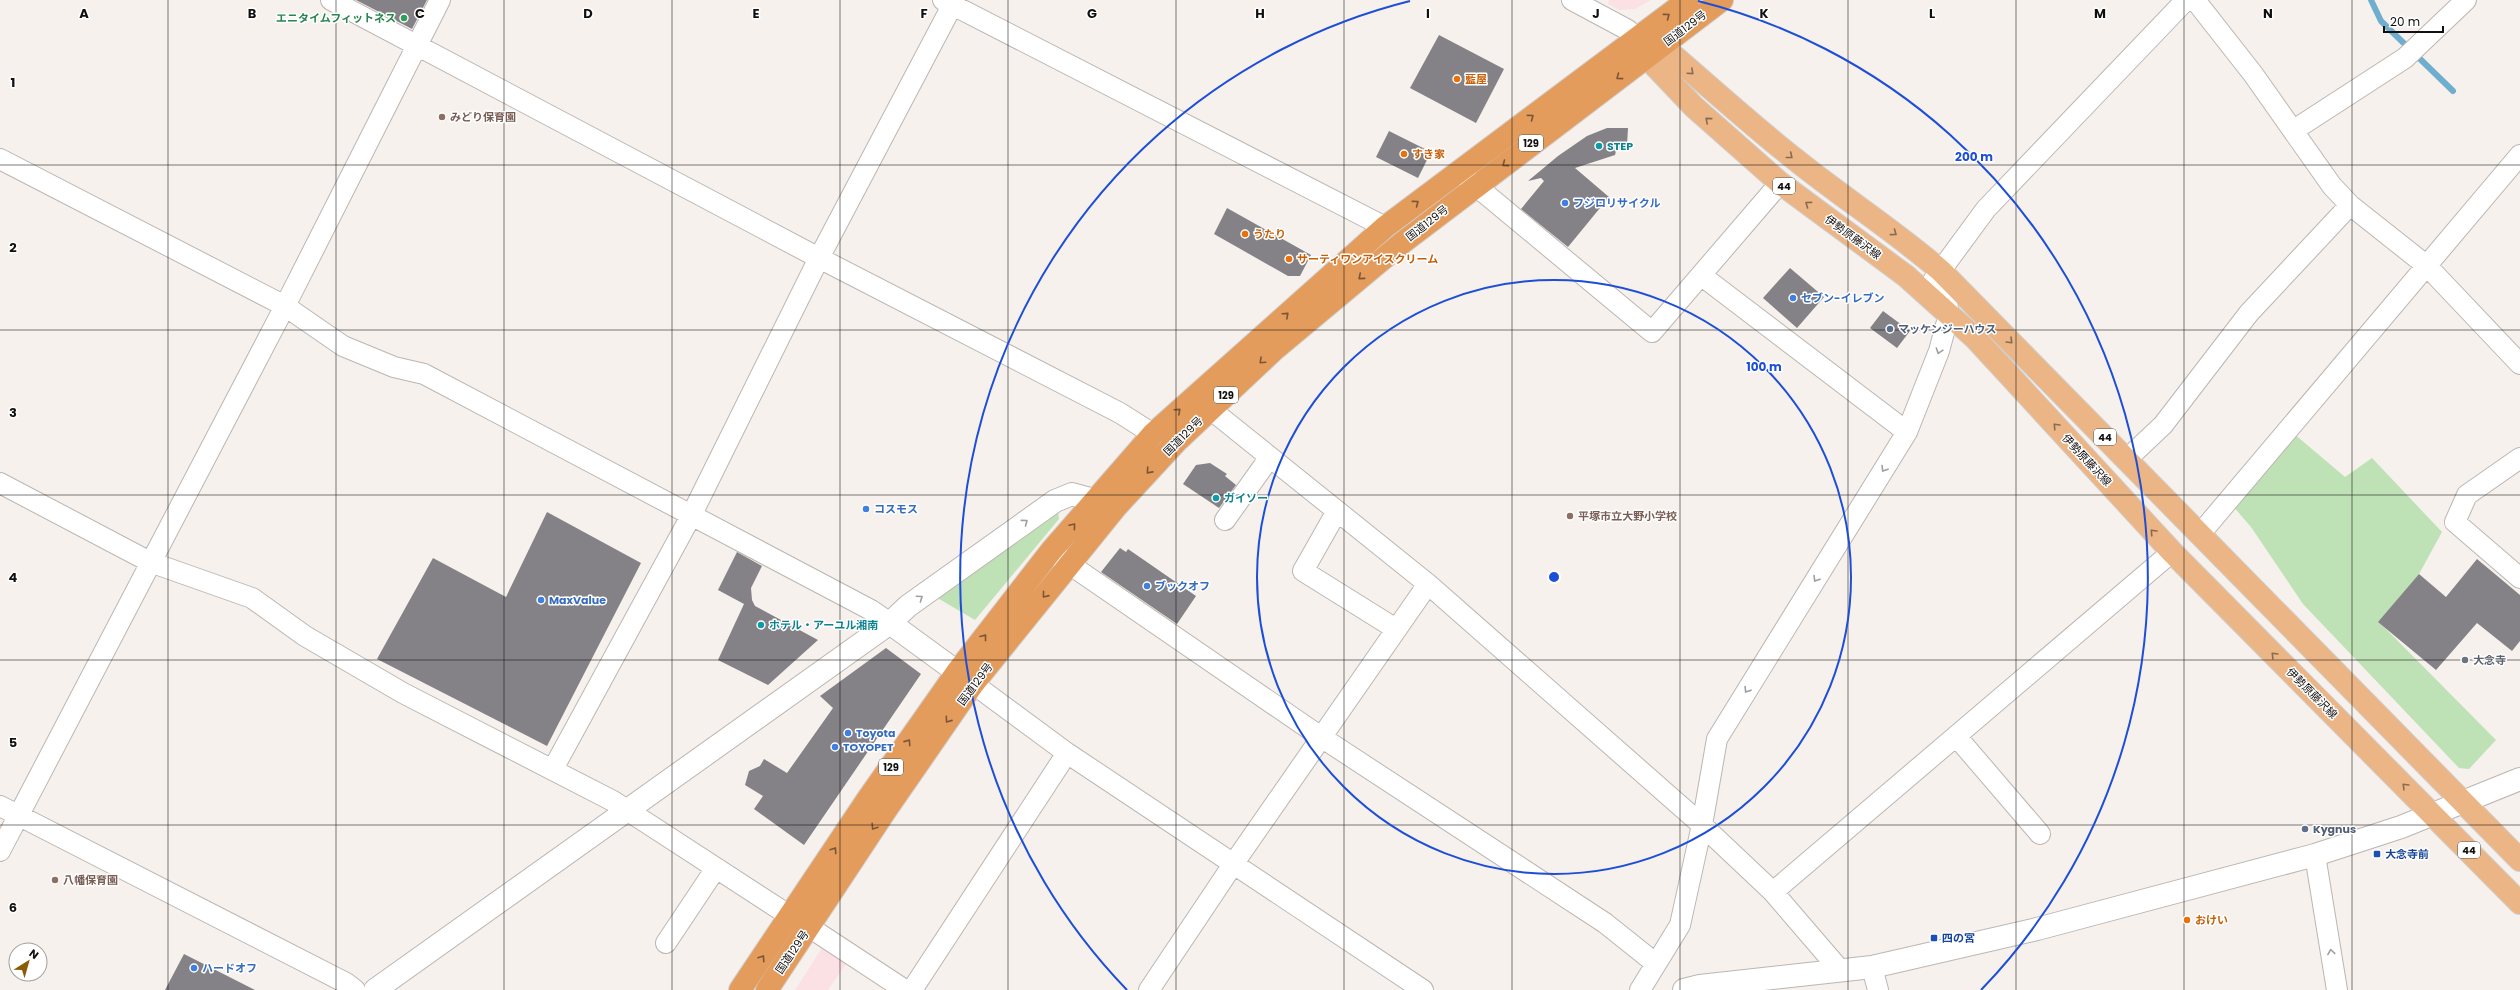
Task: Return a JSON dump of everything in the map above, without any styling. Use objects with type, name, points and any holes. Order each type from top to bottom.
[{"type":"highway","name":"国道129号","points":[[767,990],[809,927],[965,678],[1051,551],[1153,434],[1202,403],[1275,349],[1402,243],[1475,186],[1643,41],[1688,0]]},
{"type":"highway","name":"国道129号","points":[[740,990],[790,916],[965,678],[1069,565],[1121,501],[1176,442],[1202,403],[1385,227],[1459,171],[1643,41],[1722,0]]},
{"type":"main road","name":"伊勢原藤沢線","points":[[1643,41],[1694,108],[1780,183],[1924,292],[1975,338],[2172,552],[2520,903]]},
{"type":"main road","name":"44","points":[[1643,41],[1720,98],[1797,162],[1910,245],[1941,271],[2520,860]]},
{"type":"street","points":[[331,0],[417,44],[819,258],[1120,413],[1153,434]]},
{"type":"street","points":[[0,851],[285,306],[440,0]]},
{"type":"street","points":[[1572,0],[1643,41]]},
{"type":"street","points":[[1924,292],[1986,209],[2186,0]]},
{"type":"street","points":[[2195,0],[2294,130],[2332,186],[2350,205],[2427,266],[2520,364]]},
{"type":"street","points":[[2294,130],[2412,52],[2466,0]]},
{"type":"street","points":[[553,769],[691,516],[819,258],[950,2],[1385,227]]},
{"type":"street","points":[[2200,534],[2520,155]]},
{"type":"street","points":[[0,159],[285,306],[343,346],[394,367],[424,374],[871,610],[1067,753],[1423,990]]},
{"type":"street","points":[[1459,171],[1475,186],[1652,332],[1702,276],[1780,183]]},
{"type":"street","points":[[2127,459],[2163,425],[2249,313],[2350,205]]},
{"type":"street","points":[[1640,990],[1655,963],[1680,925],[1702,825],[1717,739],[1907,432],[1939,351],[1949,314],[1941,271]]},
{"type":"street","points":[[1702,276],[1907,432]]},
{"type":"street","points":[[1202,403],[1428,584],[1702,825],[1773,892],[1840,970]]},
{"type":"street","points":[[1225,520],[1270,456]]},
{"type":"street","points":[[2520,458],[2467,495],[2455,522],[2520,578]]},
{"type":"street","points":[[0,483],[150,562],[252,598],[305,636],[403,693],[553,769],[626,809],[790,916]]},
{"type":"street","points":[[379,989],[626,809],[890,623],[908,606],[1055,500],[1072,494],[1094,500]]},
{"type":"street","points":[[1337,511],[1303,571],[1396,629]]},
{"type":"street","points":[[1051,551],[1069,565],[1321,737],[1605,922],[1655,963]]},
{"type":"street","points":[[1773,892],[2172,552]]},
{"type":"street","points":[[1149,990],[1234,863],[1428,584]]},
{"type":"street","points":[[1956,736],[2040,834]]},
{"type":"street","points":[[912,990],[1067,753]]},
{"type":"street","points":[[1684,990],[1700,986],[1872,966],[2037,929],[2315,855],[2432,814],[2520,779]]},
{"type":"street","points":[[0,806],[346,983],[355,990]]},
{"type":"street","points":[[2315,855],[2337,990]]},
{"type":"street","points":[[666,943],[716,868]]},
{"type":"street","points":[[809,927],[905,990]]},
{"type":"street","points":[[1872,966],[1878,990]]},
{"type":"shaded area","points":[[1609,0],[1651,0],[1635,9],[1619,10],[1608,4]]},
{"type":"shaded area","points":[[822,948],[846,964],[828,990],[795,990]]},
{"type":"green space","points":[[2293,433],[2345,477],[2372,458],[2442,532],[2419,574],[2379,622],[2496,740],[2469,769],[2459,768],[2303,604],[2251,527],[2232,505]]},
{"type":"green space","points":[[1058,511],[1059,519],[975,620],[934,596]]},
{"type":"building","name":"エニタイムフィットネス","points":[[356,0],[427,0],[412,29]]},
{"type":"building","name":"藍屋","points":[[1439,35],[1504,69],[1476,123],[1410,88]]},
{"type":"building","name":"フジロリサイクル","points":[[1607,128],[1628,128],[1627,145],[1616,151],[1615,155],[1575,168],[1609,197],[1568,247],[1521,209],[1544,181],[1541,178],[1528,181],[1558,156],[1587,136]]},
{"type":"building","name":"すき家","points":[[1389,131],[1431,152],[1418,178],[1376,157]]},
{"type":"building","points":[[1227,208],[1311,255],[1300,276],[1288,276],[1214,234]]},
{"type":"building","name":"セブン-イレブン","points":[[1790,268],[1824,297],[1797,328],[1763,298]]},
{"type":"building","name":"マッケンジーハウス","points":[[1883,311],[1910,331],[1897,348],[1870,328]]},
{"type":"building","name":"ガイソー","points":[[1210,463],[1227,474],[1225,476],[1236,485],[1219,508],[1183,484],[1196,465]]},
{"type":"building","points":[[547,512],[641,563],[547,746],[377,659],[433,558],[506,597]]},
{"type":"building","name":"ブックオフ","points":[[1120,548],[1126,552],[1128,549],[1196,596],[1177,624],[1101,572]]},
{"type":"building","name":"ホテル・アーユル湘南","points":[[737,552],[762,566],[751,588],[752,600],[755,606],[818,640],[768,685],[718,660],[744,604],[718,590]]},
{"type":"building","points":[[2477,559],[2520,595],[2520,641],[2512,651],[2477,623],[2436,670],[2378,622],[2419,574],[2446,597]]},
{"type":"building","name":"Toyota","points":[[886,648],[921,674],[804,845],[754,809],[763,796],[745,785],[749,771],[760,766],[764,759],[787,773],[833,708],[820,696]]},
{"type":"building","name":"ハードオフ","points":[[184,954],[255,990],[165,990]]},
{"type":"waterway","points":[[2371,0],[2381,21],[2453,91]]},
{"type":"place","name":"エニタイムフィットネス","points":[[404,18]]},
{"type":"place","name":"藍屋","points":[[1457,79]]},
{"type":"place","name":"みどり保育園","points":[[442,117]]},
{"type":"place","name":"STEP","points":[[1599,146]]},
{"type":"place","name":"すき家","points":[[1404,154]]},
{"type":"place","name":"フジロリサイクル","points":[[1565,203]]},
{"type":"place","name":"うたり","points":[[1245,234]]},
{"type":"place","name":"サーティワンアイスクリーム","points":[[1289,259]]},
{"type":"place","name":"セブン-イレブン","points":[[1793,298]]},
{"type":"place","name":"マッケンジーハウス","points":[[1890,329]]},
{"type":"place","name":"ガイソー","points":[[1216,498]]},
{"type":"place","name":"コスモス","points":[[866,509]]},
{"type":"place","name":"平塚市立大野小学校","points":[[1570,516]]},
{"type":"place","name":"ブックオフ","points":[[1147,586]]},
{"type":"place","name":"MaxValue","points":[[541,600]]},
{"type":"place","name":"ホテル・アーユル湘南","points":[[761,625]]},
{"type":"place","name":"大念寺","points":[[2465,660]]},
{"type":"place","name":"Toyota","points":[[848,733]]},
{"type":"place","name":"TOYOPET","points":[[835,747]]},
{"type":"place","name":"Kygnus","points":[[2305,829]]},
{"type":"place","name":"大念寺前","points":[[2377,854]]},
{"type":"place","name":"八幡保育園","points":[[55,880]]},
{"type":"place","name":"おけい","points":[[2187,920]]},
{"type":"place","name":"四の宮","points":[[1934,938]]},
{"type":"place","name":"ハードオフ","points":[[194,968]]}]
